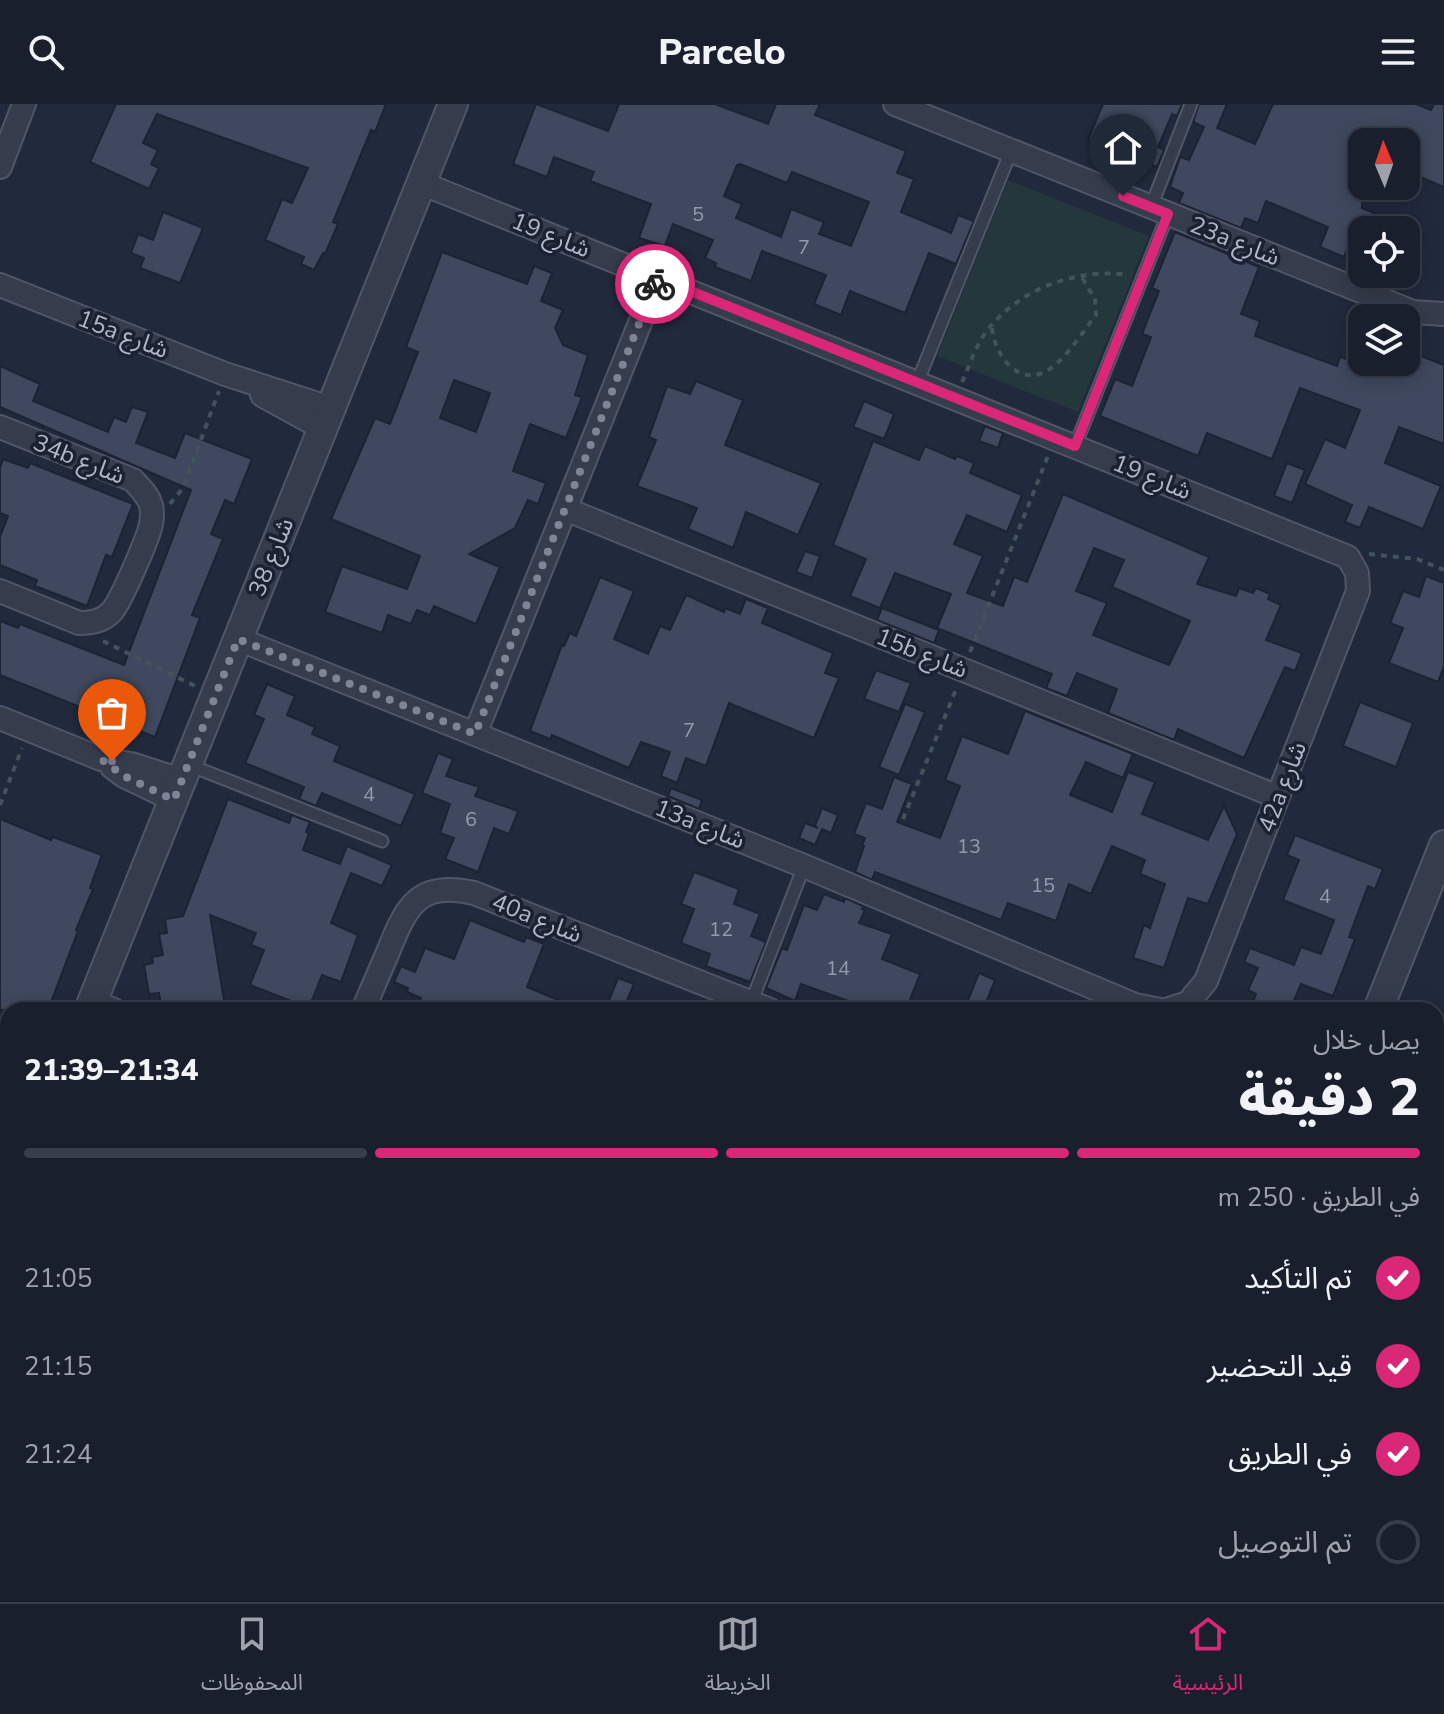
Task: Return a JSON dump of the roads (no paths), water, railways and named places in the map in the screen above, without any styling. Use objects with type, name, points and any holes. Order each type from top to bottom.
[{"type":"street","points":[[1,162],[24,104]]},
{"type":"street","name":"شارع 38","points":[[100,1002],[181,781],[453,104]]},
{"type":"street","name":"23a شارع","points":[[895,104],[1413,312],[1444,314]]},
{"type":"street","name":"شارع 19","points":[[421,183],[1348,557]]},
{"type":"street","points":[[475,734],[658,278]]},
{"type":"street","name":"15a شارع","points":[[0,285],[235,378],[279,405],[326,418]]},
{"type":"street","name":"34b شارع","points":[[0,427],[133,480],[145,492],[151,507],[151,524],[112,611],[102,619],[79,623],[0,591]]},
{"type":"street","name":"15b شارع","points":[[565,509],[1278,797]]},
{"type":"street","name":"42a شارع","points":[[1184,1002],[1195,997],[1206,981],[1358,591],[1357,573],[1348,557]]},
{"type":"street","name":"13a شارع","points":[[238,639],[804,866],[1128,1002]]},
{"type":"street","points":[[0,718],[101,759],[124,776],[181,781]]},
{"type":"street","points":[[1381,1002],[1444,845]]},
{"type":"street","name":"40a شارع","points":[[366,1002],[406,910],[427,895],[450,889],[474,893],[748,1002]]},
{"type":"lane","points":[[1065,442],[1142,279],[1191,104]]},
{"type":"lane","points":[[917,383],[1011,151]]},
{"type":"lane","points":[[181,781],[382,841]]},
{"type":"lane","points":[[765,1002],[804,866]]}]
